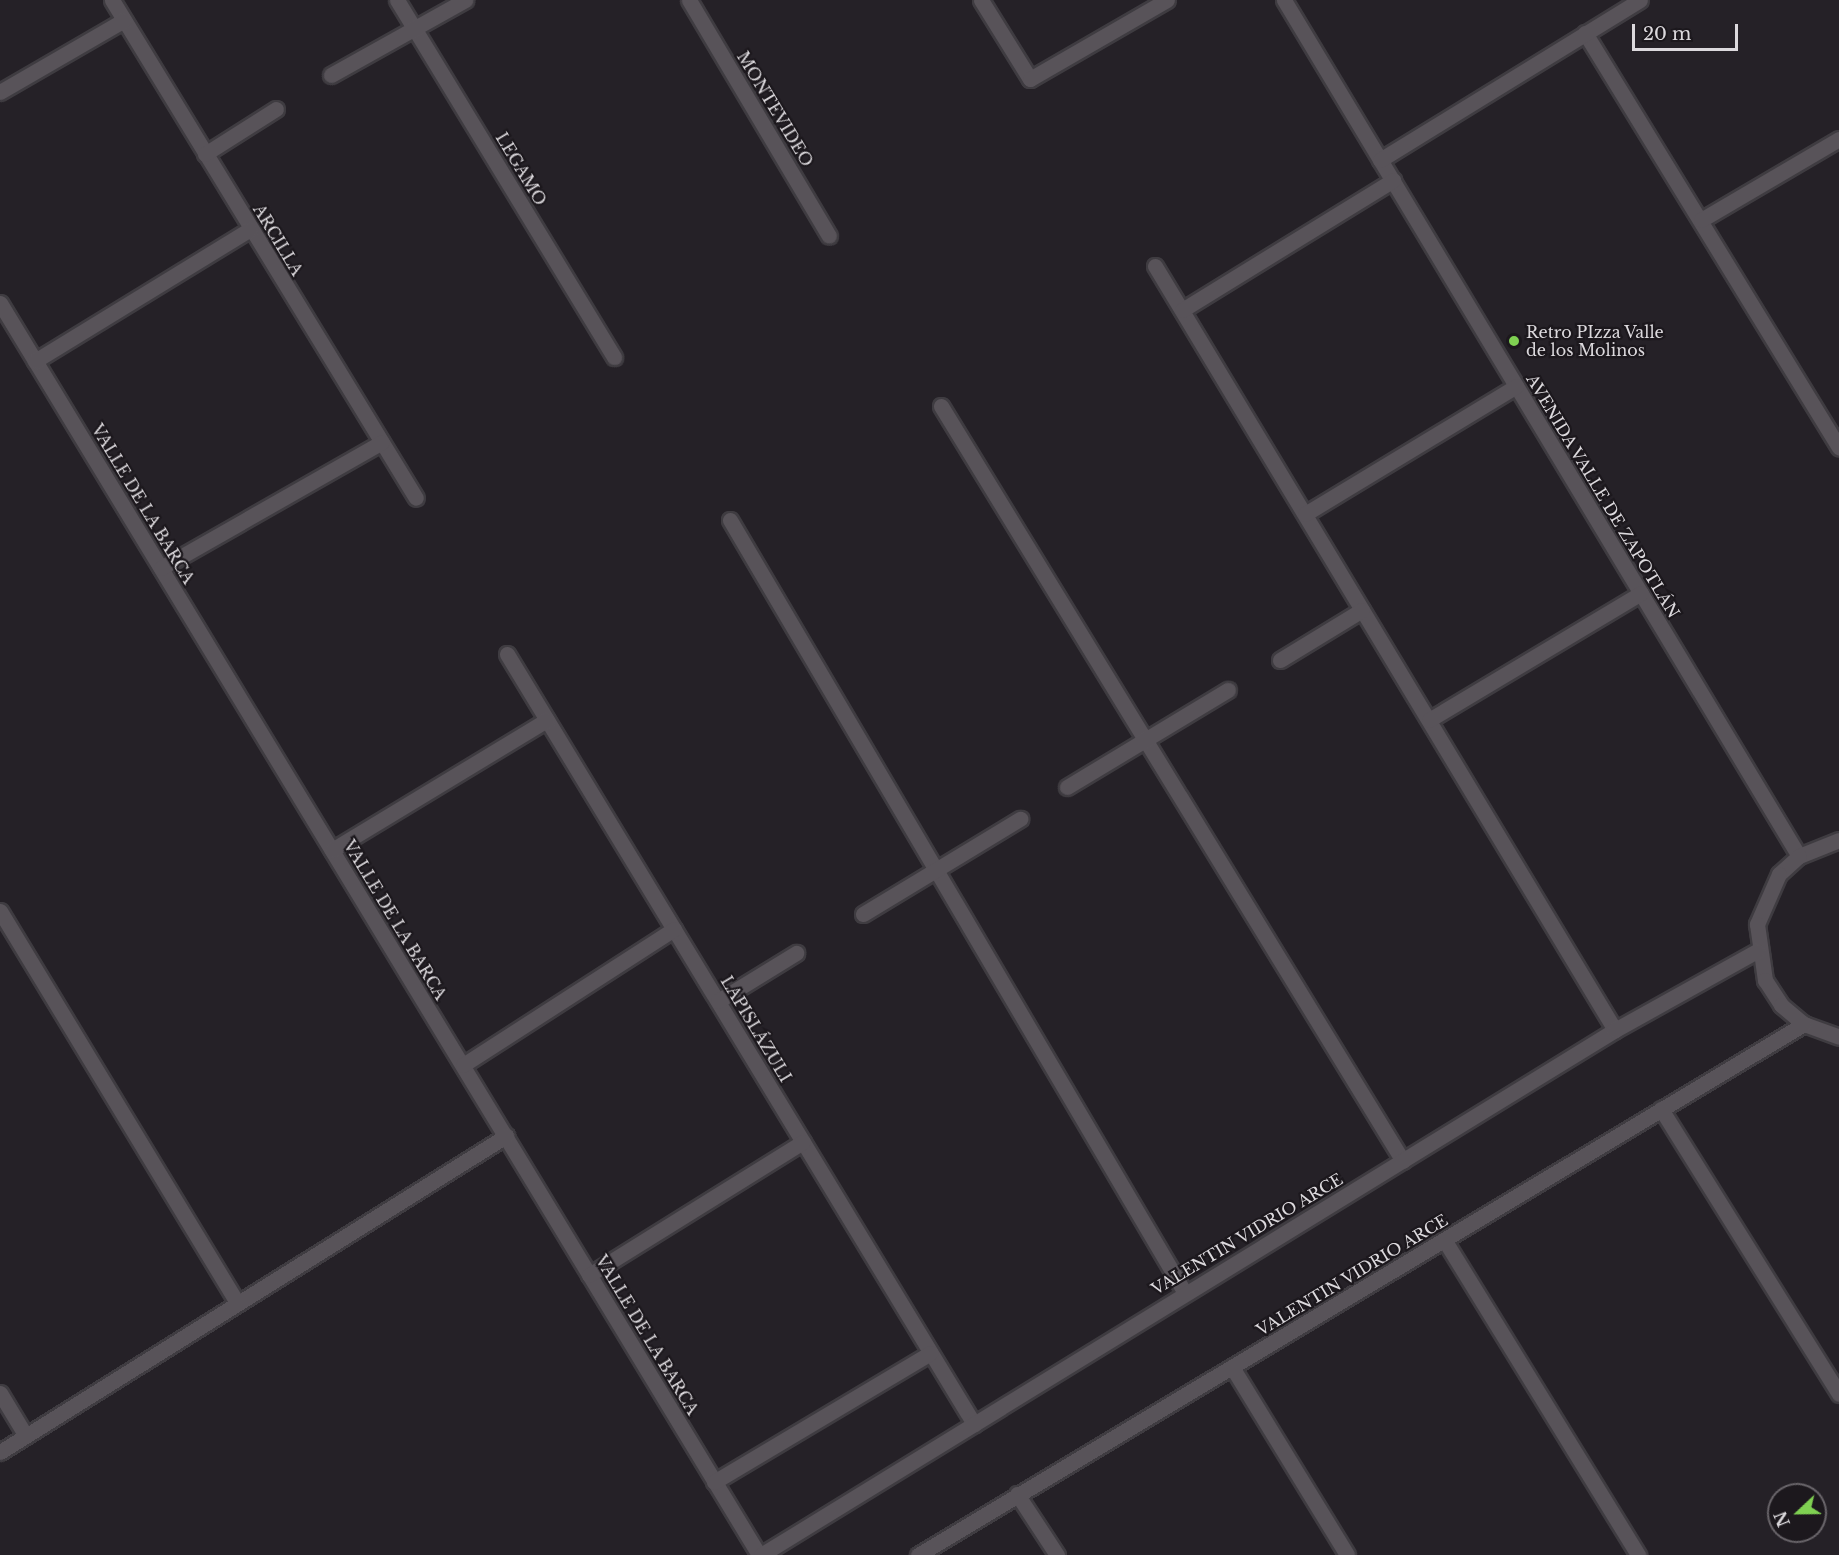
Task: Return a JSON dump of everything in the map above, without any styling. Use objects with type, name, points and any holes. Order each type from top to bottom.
[{"type":"street","name":"ARCILLA","points":[[112,0],[416,498]]},
{"type":"street","name":"LEGAMO","points":[[397,0],[614,357]]},
{"type":"street","points":[[331,75],[465,0]]},
{"type":"street","name":"MONTEVIDEO","points":[[689,0],[829,236]]},
{"type":"street","points":[[981,0],[1030,79],[1167,0]]},
{"type":"street","name":"AVENIDA VALLE DE ZAPOTLÁN","points":[[1284,0],[1799,856]]},
{"type":"street","points":[[1380,160],[1640,0]]},
{"type":"street","points":[[0,93],[124,20]]},
{"type":"street","points":[[1586,33],[1839,447]]},
{"type":"street","points":[[205,154],[276,109]]},
{"type":"street","points":[[1701,220],[1839,139]]},
{"type":"street","points":[[1182,310],[1393,180]]},
{"type":"street","points":[[35,361],[250,229]]},
{"type":"street","points":[[1155,266],[1615,1030]]},
{"type":"street","name":"VALLE DE LA BARCA","points":[[0,303],[760,1555]]},
{"type":"street","points":[[1305,514],[1516,386]]},
{"type":"street","points":[[941,406],[1403,1161]]},
{"type":"street","points":[[161,568],[382,442]]},
{"type":"street","points":[[730,520],[1185,1293]]},
{"type":"street","points":[[1429,720],[1641,593]]},
{"type":"street","points":[[1280,660],[1362,610]]},
{"type":"street","name":"LAPISLÁZULI","points":[[507,654],[974,1424]]},
{"type":"street","points":[[1067,787],[1147,743],[1228,690]]},
{"type":"street","points":[[332,850],[547,720]]},
{"type":"street","points":[[863,914],[1020,819]]},
{"type":"street","points":[[1839,840],[1799,856],[1765,898],[1757,951],[1765,980],[1804,1024],[1839,1037]]},
{"type":"street","points":[[0,911],[237,1303]]},
{"type":"street","points":[[462,1065],[674,929]]},
{"type":"street","name":"VALENTIN VIDRIO ARCE","points":[[760,1555],[1615,1030],[1757,951]]},
{"type":"street","points":[[718,1001],[796,953]]},
{"type":"street","name":"VALENTIN VIDRIO ARCE","points":[[918,1555],[1804,1024]]},
{"type":"street","points":[[1661,1109],[1834,1375],[1839,1394]]},
{"type":"street","points":[[0,1452],[506,1136]]},
{"type":"street","points":[[589,1275],[803,1142]]},
{"type":"street","points":[[1445,1241],[1638,1555]]},
{"type":"street","points":[[714,1482],[930,1353]]},
{"type":"street","points":[[1232,1367],[1347,1555]]},
{"type":"street","points":[[0,1393],[26,1436]]},
{"type":"street","points":[[1017,1494],[1057,1555]]},
{"type":"place","name":"Retro PIzza Valle de los Molinos","points":[[1514,341]]}]
